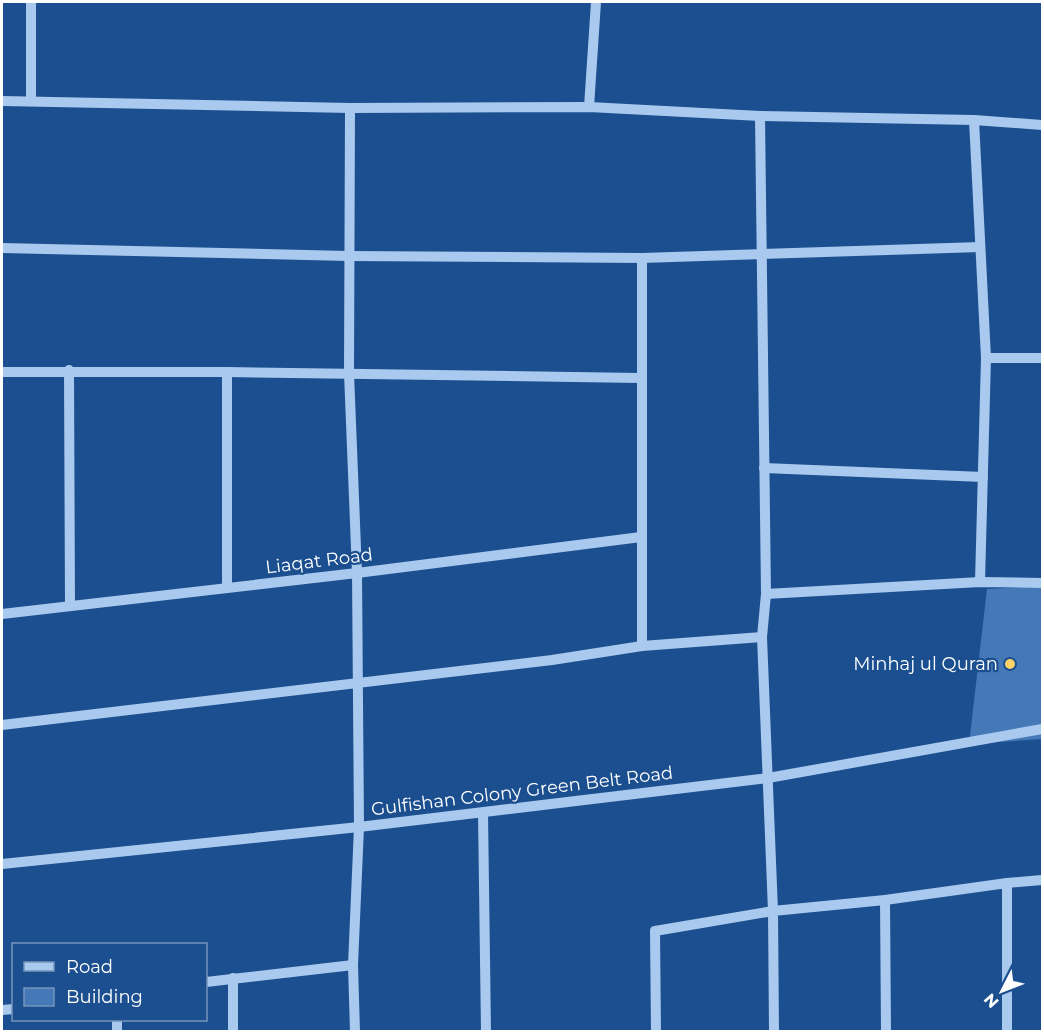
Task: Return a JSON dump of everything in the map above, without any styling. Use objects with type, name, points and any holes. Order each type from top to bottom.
[{"type":"street","points":[[31,2],[31,101]]},
{"type":"street","points":[[589,107],[596,2]]},
{"type":"street","points":[[2,101],[350,108],[589,107],[760,116],[974,120],[1042,125]]},
{"type":"street","points":[[350,108],[349,373],[357,573],[359,827],[353,965],[355,1032]]},
{"type":"street","points":[[760,116],[766,594],[762,638],[773,911],[774,1032]]},
{"type":"street","points":[[974,120],[986,358],[980,582]]},
{"type":"street","points":[[2,248],[348,256],[642,258],[980,247]]},
{"type":"street","points":[[642,258],[640,378],[642,646]]},
{"type":"street","points":[[986,358],[1042,358]]},
{"type":"street","points":[[2,372],[69,370],[640,378]]},
{"type":"street","points":[[69,370],[70,606]]},
{"type":"street","points":[[226,372],[227,588]]},
{"type":"street","points":[[764,468],[983,477]]},
{"type":"street","name":"Liaqat Road","points":[[2,614],[641,537]]},
{"type":"street","points":[[766,594],[980,582],[1042,583]]},
{"type":"street","points":[[2,725],[552,660],[642,646],[762,638]]},
{"type":"street","name":"Gulfishan Colony Green Belt Road","points":[[2,864],[359,827],[768,778],[1042,729]]},
{"type":"street","points":[[483,813],[486,1032]]},
{"type":"street","points":[[656,1032],[655,931],[773,911],[885,900],[1042,880]]},
{"type":"street","points":[[1006,883],[1007,1032]]},
{"type":"street","points":[[885,900],[886,1032]]},
{"type":"street","points":[[207,982],[353,965]]},
{"type":"street","points":[[233,978],[233,1032]]},
{"type":"building","name":"Minhaj ul Quran","points":[[1042,586],[1042,739],[969,744],[987,589]]},
{"type":"place","name":"Minhaj ul Quran","points":[[1010,664]]}]
